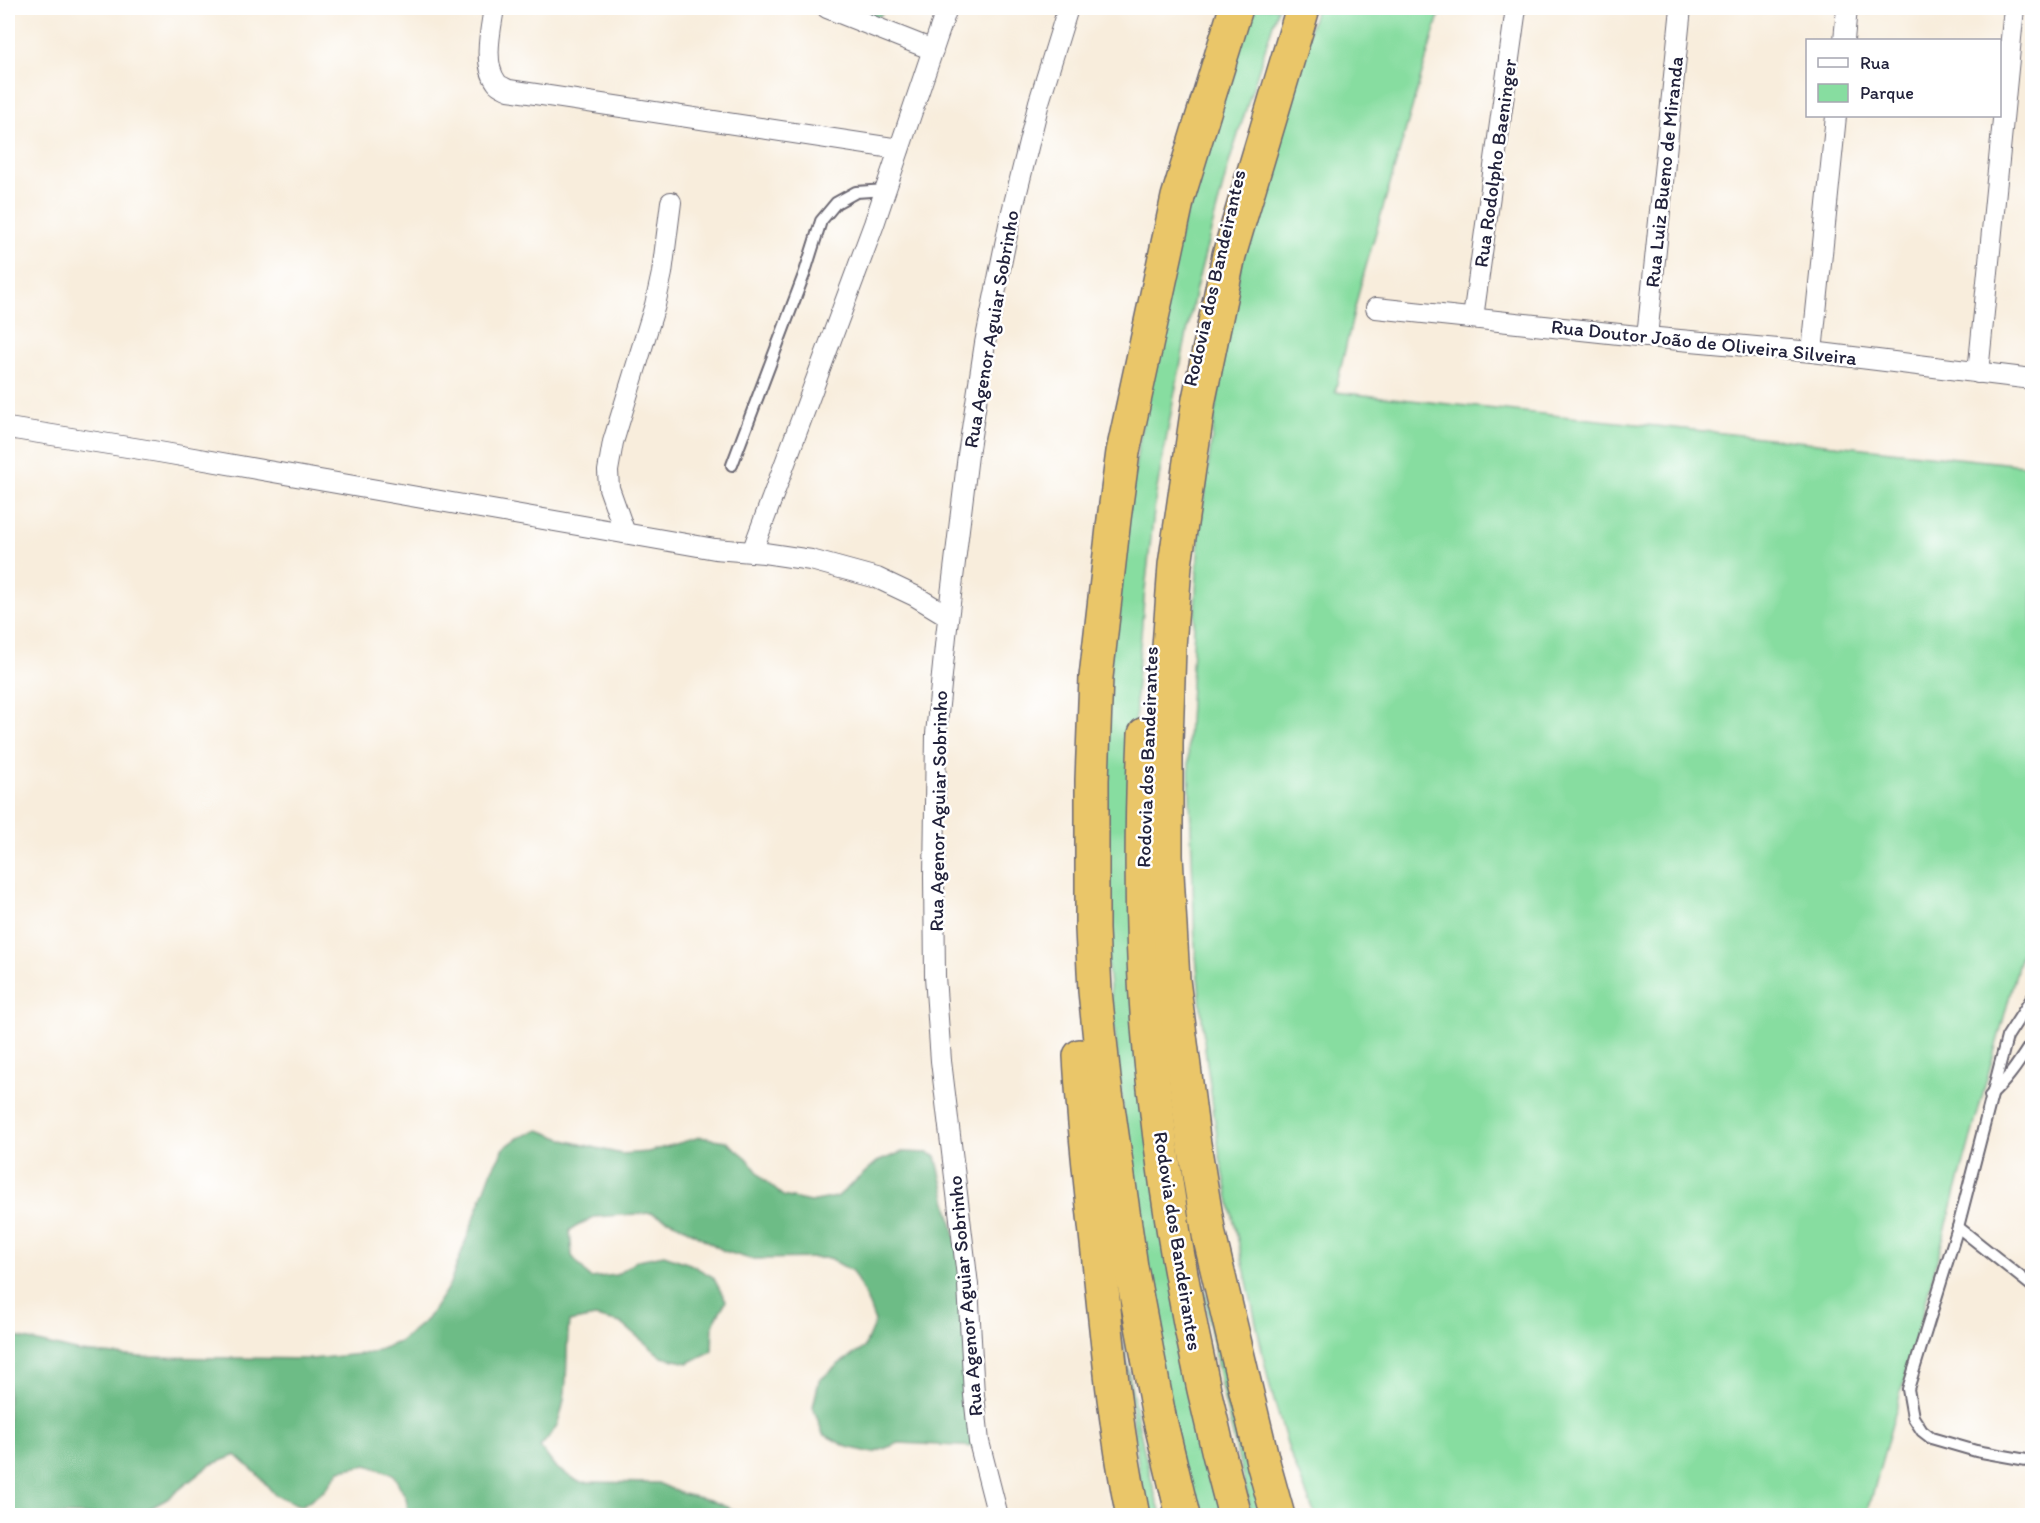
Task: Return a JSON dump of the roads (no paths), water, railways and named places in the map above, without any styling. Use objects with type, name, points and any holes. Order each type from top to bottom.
[{"type":"highway","points":[[1183,1515],[1159,1416],[1131,1267],[1104,1079],[1095,991],[1092,928],[1092,780],[1096,677],[1124,452],[1138,377],[1178,197],[1236,8]]},
{"type":"highway","name":"Rodovia dos Bandeirantes","points":[[1235,1515],[1215,1438],[1187,1309],[1154,1087],[1146,998],[1143,781],[1150,647],[1159,563],[1186,398],[1226,217],[1249,135],[1290,8]]},
{"type":"highway","points":[[1278,1515],[1264,1466],[1209,1235],[1193,1138],[1173,980],[1166,834],[1166,743],[1169,647],[1175,565],[1199,399],[1220,295],[1243,202],[1303,8]]},
{"type":"highway","points":[[1134,1515],[1117,1420],[1096,1233],[1082,1083],[1075,942],[1079,747],[1091,597],[1110,465],[1138,377]]},
{"type":"highway","points":[[1239,1359],[1301,1515]]},
{"type":"street","points":[[494,8],[488,51],[491,71],[497,84],[509,90],[899,149]]},
{"type":"street","points":[[827,8],[933,50]]},
{"type":"street","points":[[752,552],[886,190],[947,8]]},
{"type":"street","name":"Rua Agenor Aguiar Sobrinho","points":[[998,1515],[979,1442],[968,1285],[941,1061],[935,976],[936,734],[968,455],[985,343],[1010,220],[1039,102],[1068,8]]},
{"type":"street","name":"Rua Rodolpho Baeninger","points":[[1473,318],[1516,8]]},
{"type":"street","name":"Rua Luiz Bueno de Miranda","points":[[1647,337],[1681,8]]},
{"type":"street","points":[[1844,39],[1847,8]]},
{"type":"street","points":[[1978,373],[2014,8]]},
{"type":"street","points":[[1812,352],[1836,117]]},
{"type":"street","points":[[625,533],[609,488],[608,471],[613,442],[656,305],[671,202]]},
{"type":"street","name":"Rua Doutor João de Oliveira Silveira","points":[[1376,308],[1812,352],[2032,379]]},
{"type":"street","points":[[8,428],[159,452],[715,549],[811,560],[878,578],[915,596],[948,616]]},
{"type":"lane","points":[[732,465],[805,272],[821,220],[836,203],[855,192],[886,190]]},
{"type":"lane","points":[[2032,998],[2007,1037],[1958,1227],[1908,1389],[1913,1417],[1922,1431],[1931,1438],[1976,1451],[2032,1461]]},
{"type":"lane","points":[[1990,1096],[2004,1084],[2017,1067],[2032,1041]]},
{"type":"lane","points":[[1958,1227],[2032,1286]]}]
